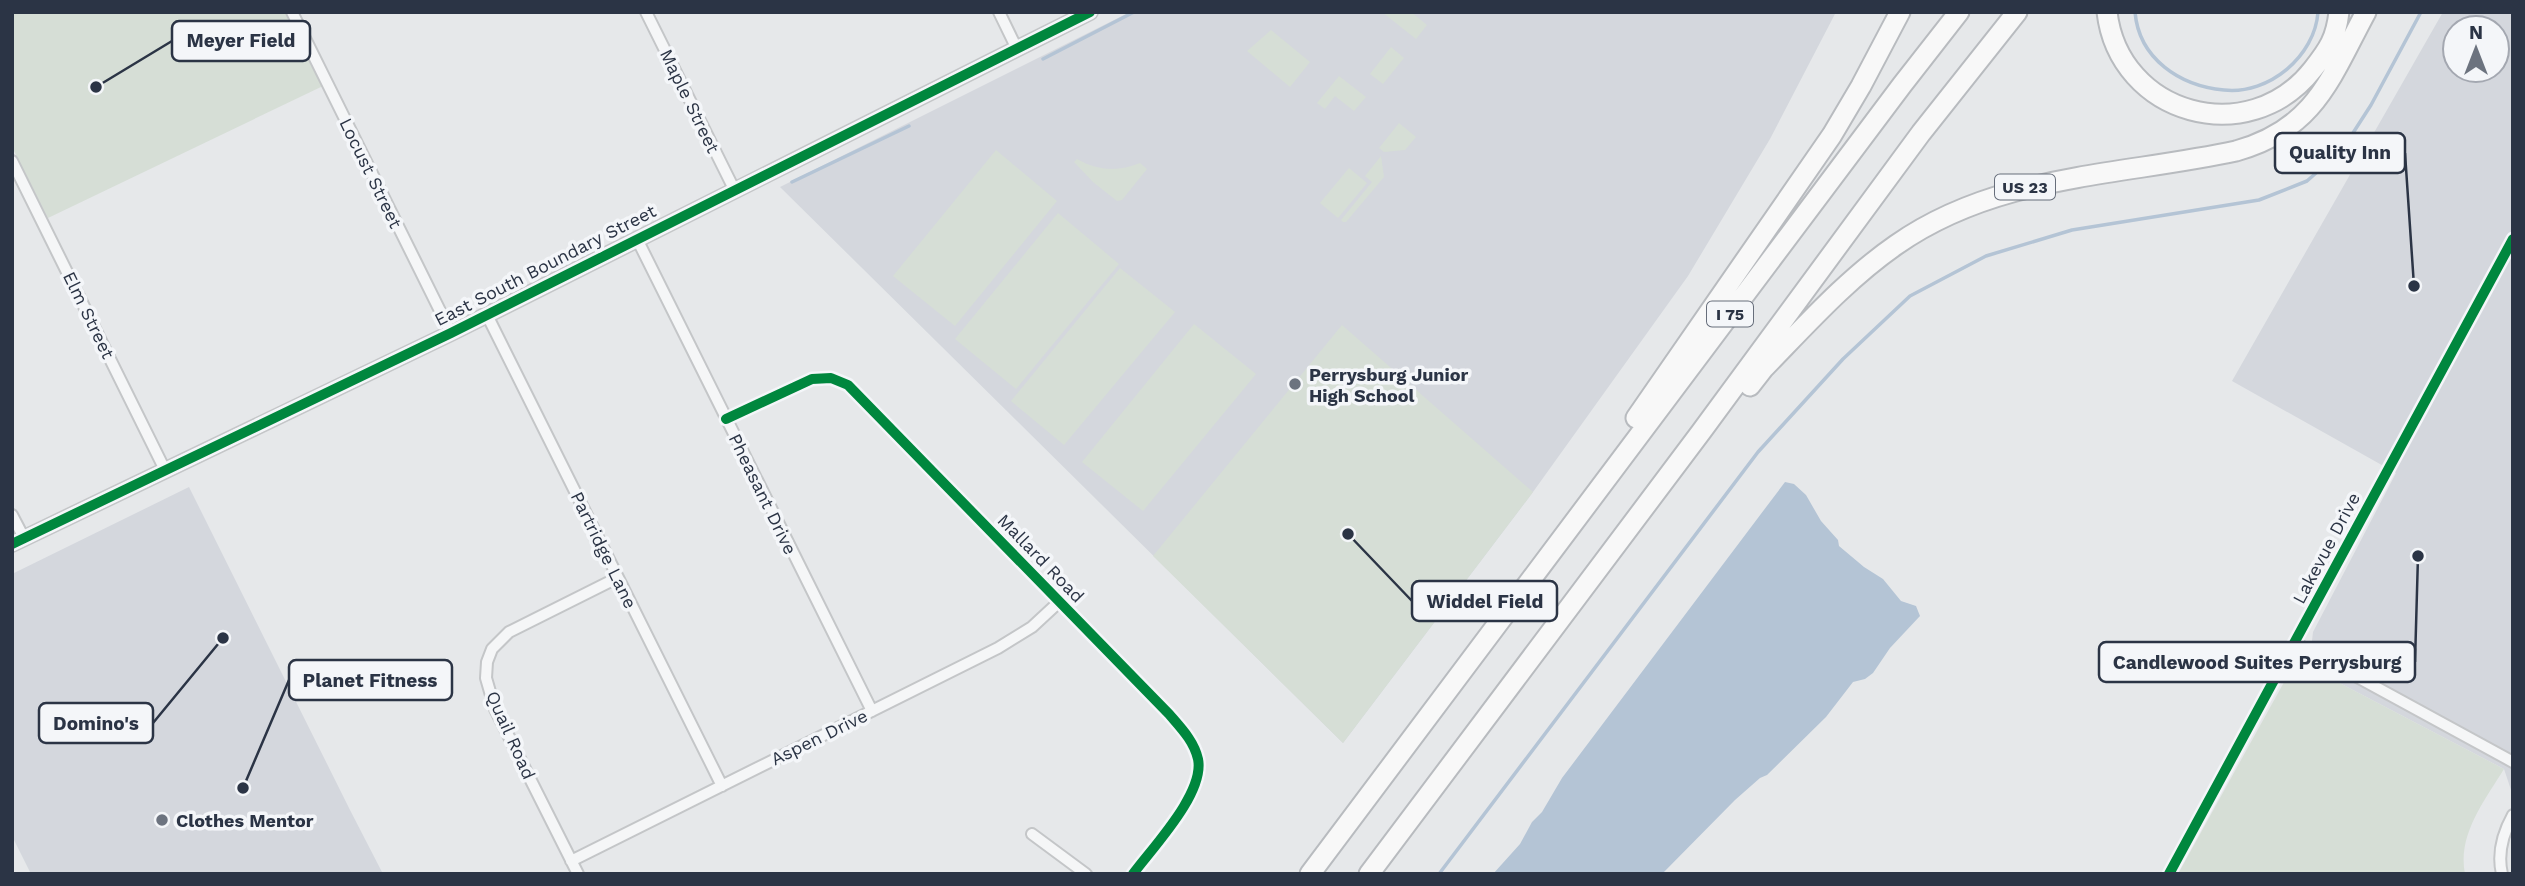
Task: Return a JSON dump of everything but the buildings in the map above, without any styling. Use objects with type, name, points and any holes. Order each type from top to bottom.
[{"type":"highway","points":[[1503,616],[1622,438],[1832,135],[1900,12]]},
{"type":"highway","name":"I 75","points":[[1310,874],[1959,12]]},
{"type":"highway","name":"I 75","points":[[1369,874],[1701,432],[1921,133],[2017,12]]},
{"type":"highway","points":[[2107,12],[2118,51],[2137,78],[2174,105],[2197,113],[2214,115],[2246,113],[2283,97],[2308,76],[2336,36],[2348,12]]},
{"type":"highway","points":[[2336,36],[2339,12]]},
{"type":"highway","name":"US 23","points":[[1701,432],[1734,405],[1764,368],[1865,268],[1896,245],[1952,212],[1982,200],[2044,183],[2236,151],[2266,141],[2287,130],[2306,114],[2319,98],[2366,12]]},
{"type":"street","name":"Locust Street","points":[[292,12],[451,333]]},
{"type":"street","name":"Maple Street","points":[[646,12],[734,189]]},
{"type":"street","points":[[999,12],[1017,49]]},
{"type":"street","name":"East South Boundary Street","points":[[18,541],[451,333],[1090,12]]},
{"type":"street","name":"Elm Street","points":[[12,161],[165,470]]},
{"type":"street","name":"Pheasant Drive","points":[[637,239],[872,711]]},
{"type":"street","name":"Lakevue Drive","points":[[2169,874],[2513,239]]},
{"type":"street","name":"Partridge Lane","points":[[487,315],[722,786]]},
{"type":"street","name":"Mallard Road","points":[[726,419],[801,382],[831,378],[848,385],[1169,715],[1185,733],[1196,753],[1199,769],[1192,793],[1133,874]]},
{"type":"street","points":[[12,515],[18,541]]},
{"type":"street","name":"Quail Road","points":[[578,874],[495,709],[486,678],[487,662],[492,649],[509,632],[617,578]]},
{"type":"street","name":"Aspen Drive","points":[[571,861],[1019,636],[1059,602]]},
{"type":"street","points":[[2295,643],[2513,762]]},
{"type":"street","points":[[2502,874],[2500,847],[2513,815]]},
{"type":"street","points":[[1032,834],[1086,874]]},
{"type":"shaded area","points":[[12,12],[286,12],[323,86],[48,218],[12,147]]},
{"type":"shaded area","name":"Perrysburg Junior High School","points":[[1130,12],[1836,12],[1770,139],[1688,276],[1533,492],[1343,743],[780,187]]},
{"type":"shaded area","points":[[1382,12],[1411,12],[1427,25],[1416,39]]},
{"type":"shaded area","points":[[2443,12],[2511,14],[2442,14]]},
{"type":"shaded area","points":[[2511,14],[2513,796],[2504,769],[2309,667],[2313,632],[2396,473],[2232,381],[2441,15],[2441,84],[2511,84]]},
{"type":"shaded area","points":[[1271,30],[1310,62],[1290,87],[1247,51]]},
{"type":"shaded area","points":[[1391,47],[1404,58],[1383,84],[1370,74]]},
{"type":"shaded area","points":[[1339,76],[1366,97],[1354,111],[1335,96],[1325,109],[1317,103]]},
{"type":"shaded area","points":[[1399,123],[1416,137],[1405,150],[1384,152],[1379,148]]},
{"type":"shaded area","points":[[996,150],[1057,201],[955,326],[893,276]]},
{"type":"shaded area","points":[[1381,156],[1384,177],[1346,222],[1343,222],[1341,220],[1372,182],[1365,176]]},
{"type":"shaded area","points":[[1077,159],[1100,168],[1124,168],[1140,163],[1147,169],[1122,200],[1117,201],[1093,182],[1074,162]]},
{"type":"shaded area","points":[[1349,168],[1367,183],[1338,218],[1320,203]]},
{"type":"shaded area","points":[[1058,213],[1119,264],[1016,389],[955,339]]},
{"type":"shaded area","points":[[1120,268],[1175,312],[1064,445],[1011,401]]},
{"type":"shaded area","points":[[1194,324],[1256,374],[1143,511],[1082,462]]},
{"type":"shaded area","points":[[1342,325],[1533,492],[1343,743],[1153,556]]},
{"type":"shaded area","points":[[189,487],[383,874],[31,874],[12,836],[12,574]]},
{"type":"shaded area","points":[[2309,667],[2504,769],[2481,806],[2469,832],[2465,846],[2465,874],[2178,874],[2288,675],[2294,668]]},
{"type":"water","points":[[1785,482],[1794,484],[1806,495],[1821,521],[1838,540],[1839,546],[1883,579],[1901,601],[1916,606],[1920,616],[1890,648],[1873,673],[1865,679],[1853,682],[1826,717],[1767,775],[1735,800],[1662,874],[1493,874],[1520,844],[1562,778]]},
{"type":"waterway","points":[[1043,59],[1134,12]]},
{"type":"waterway","points":[[2135,12],[2144,43],[2164,67],[2192,83],[2224,90],[2257,86],[2287,69],[2308,43],[2318,12]]},
{"type":"waterway","points":[[1439,874],[1758,452],[1843,359],[1910,296],[1986,256],[2072,230],[2259,200],[2307,181],[2342,150],[2371,105],[2421,12]]},
{"type":"waterway","points":[[792,182],[909,126]]},
{"type":"cycle path","points":[[12,544],[451,333],[1090,12]]},
{"type":"cycle path","points":[[2169,874],[2513,239]]},
{"type":"cycle path","points":[[726,419],[812,379],[831,378],[848,385],[1169,714],[1193,746],[1198,759],[1198,773],[1194,788],[1176,819],[1133,874]]},
{"type":"place","name":"Meyer Field","points":[[96,87]]},
{"type":"place","name":"Quality Inn","points":[[2414,286]]},
{"type":"place","name":"Perrysburg Junior High School","points":[[1295,384]]},
{"type":"place","name":"Widdel Field","points":[[1348,534]]},
{"type":"place","name":"Candlewood Suites Perrysburg","points":[[2418,556]]},
{"type":"place","name":"Domino's","points":[[223,638]]},
{"type":"place","name":"Planet Fitness","points":[[243,788]]},
{"type":"place","name":"Clothes Mentor","points":[[162,820]]}]
